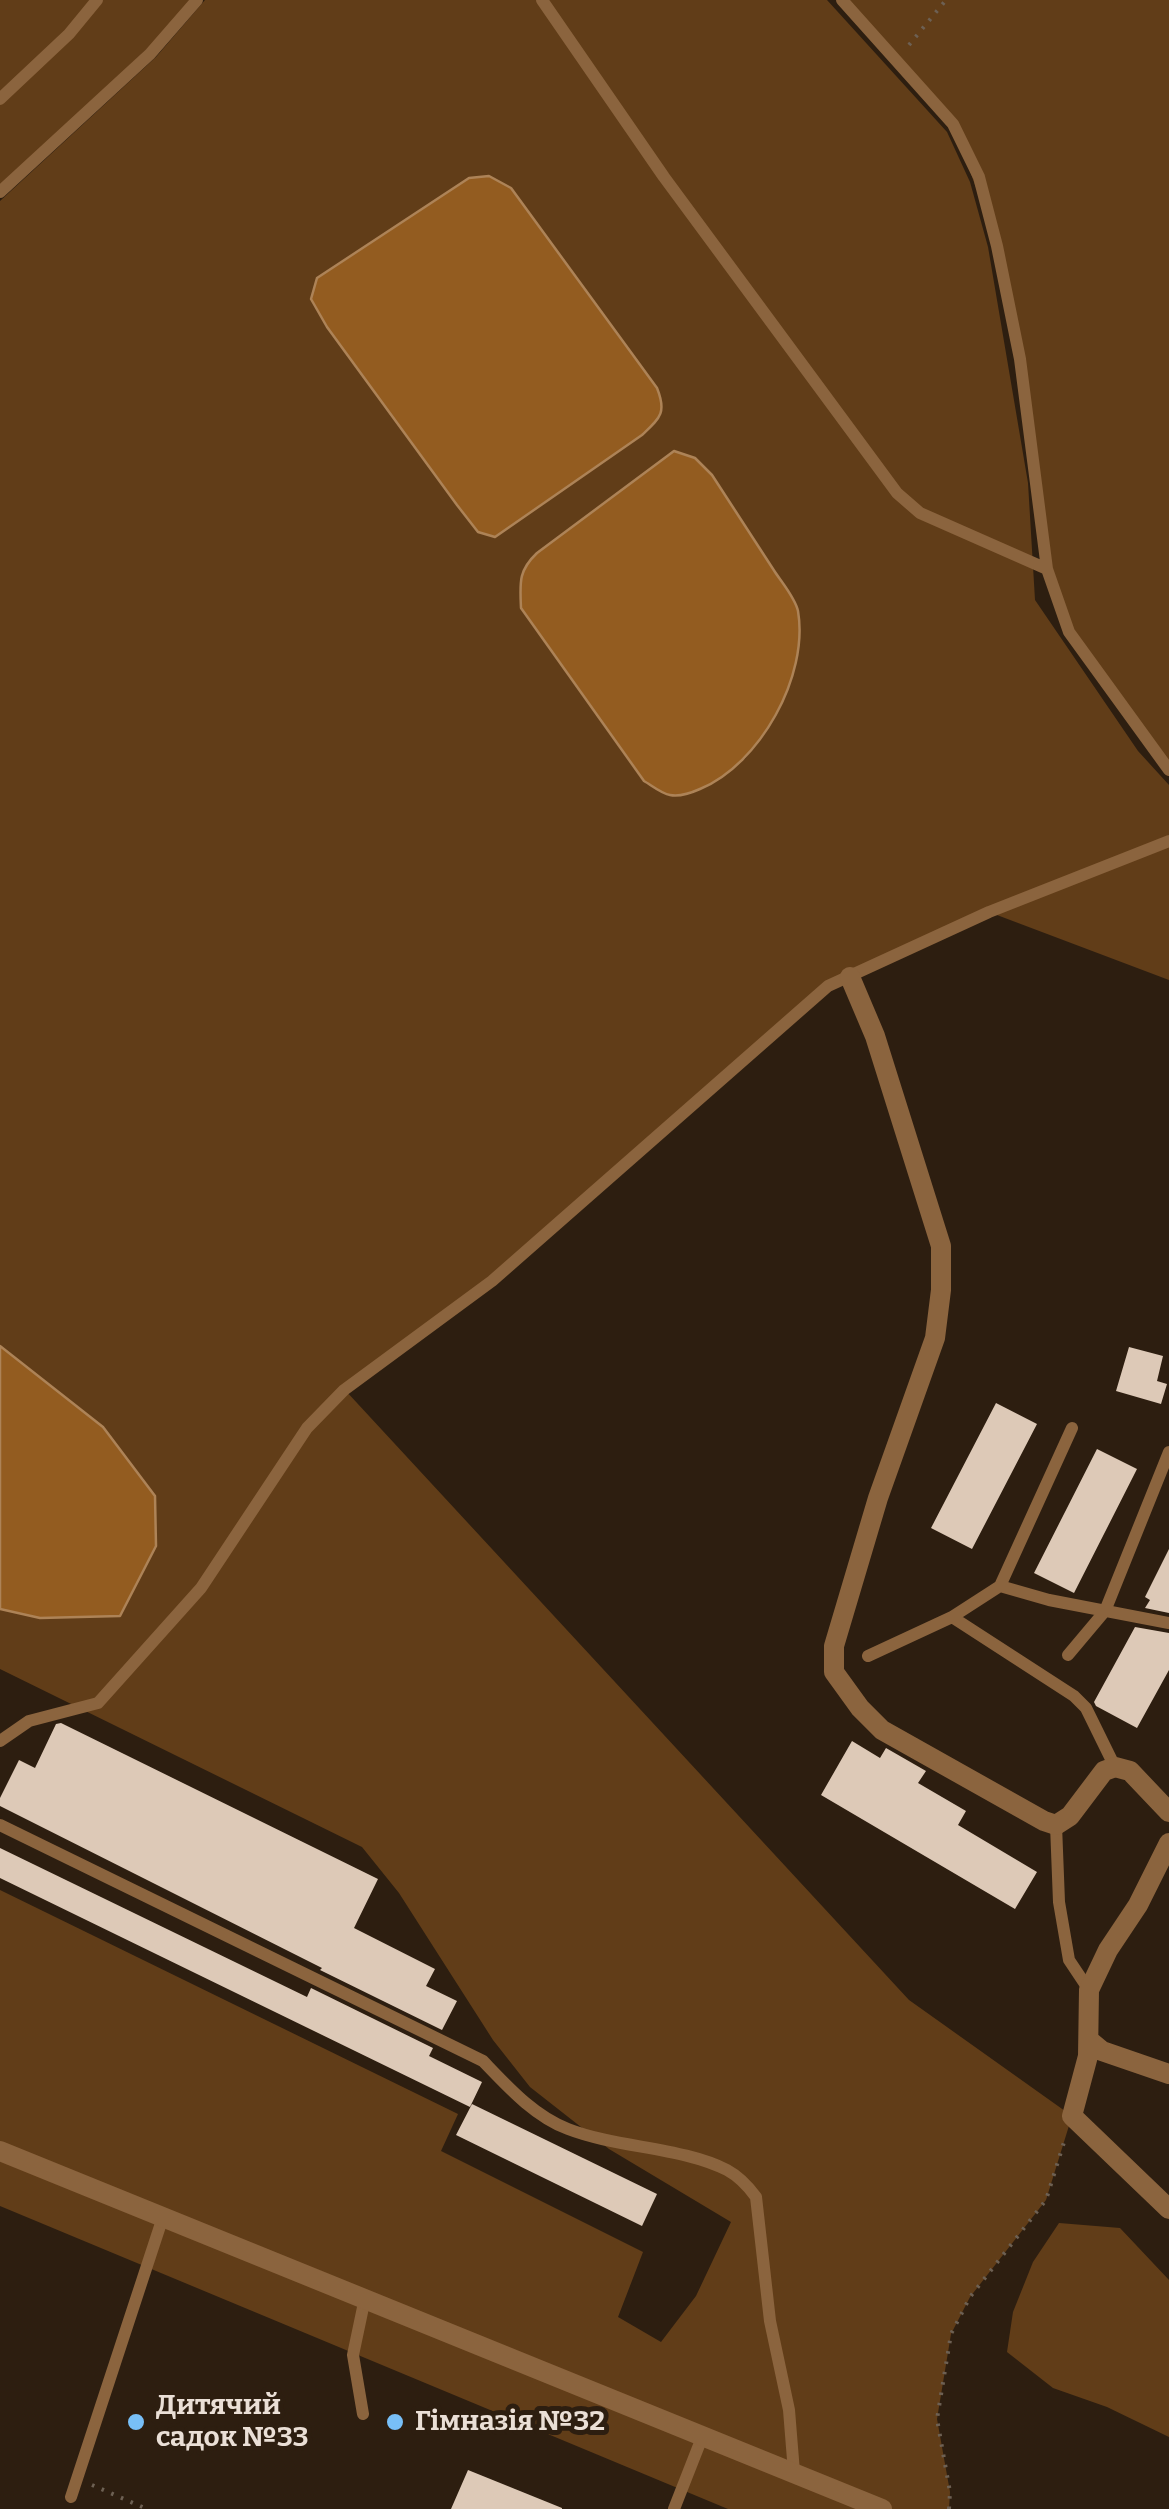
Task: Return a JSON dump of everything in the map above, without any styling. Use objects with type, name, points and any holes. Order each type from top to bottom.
[{"type":"street","points":[[850,976],[874,1036],[940,1246],[941,1290],[935,1338],[878,1498],[834,1646],[834,1672],[882,1730],[1044,1822],[1056,1825],[1070,1816],[1104,1771],[1115,1767],[1130,1771],[1169,1812]]},
{"type":"street","points":[[1169,1843],[1089,1990],[1088,2056],[1072,2116],[1169,2208]]},
{"type":"street","points":[[1090,2040],[1102,2051],[1169,2074]]},
{"type":"street","points":[[0,2151],[882,2509]]},
{"type":"lane","points":[[0,98],[70,34],[97,0]]},
{"type":"lane","points":[[0,192],[150,54],[197,0]]},
{"type":"lane","points":[[542,0],[664,176],[897,493],[920,513],[1047,569]]},
{"type":"lane","points":[[842,0],[953,124],[979,177],[998,246],[1020,360],[1047,569],[1069,632],[1169,770]]},
{"type":"lane","points":[[1152,748],[1169,751]]},
{"type":"lane","points":[[0,1741],[29,1721],[98,1703],[201,1588],[307,1428],[344,1390],[492,1282],[828,986],[989,912],[1169,841]]},
{"type":"lane","points":[[868,1656],[952,1618],[1000,1586],[1072,1428]]},
{"type":"lane","points":[[1068,1655],[1105,1611],[1169,1452]]},
{"type":"lane","points":[[1000,1586],[1049,1600],[1169,1623]]},
{"type":"lane","points":[[952,1618],[1074,1696],[1086,1708],[1115,1767]]},
{"type":"lane","points":[[0,1825],[483,2061],[538,2113],[566,2128],[693,2159],[727,2170],[745,2183],[756,2197],[770,2321],[789,2410],[794,2472]]},
{"type":"lane","points":[[1056,1825],[1059,1902],[1069,1960],[1089,1990]]},
{"type":"lane","points":[[71,2497],[163,2217]]},
{"type":"lane","points":[[363,2414],[353,2355],[364,2298]]},
{"type":"lane","points":[[674,2509],[703,2435]]},
{"type":"path","points":[[897,61],[946,0]]},
{"type":"path","points":[[948,2509],[950,2492],[937,2419],[952,2334],[970,2297],[1046,2200],[1072,2116]]},
{"type":"path","points":[[77,2479],[147,2509]]},
{"type":"shaded area","points":[[0,0],[197,0],[0,192]]},
{"type":"shaded area","points":[[205,0],[827,0],[947,132],[970,182],[988,247],[1028,483],[1035,600],[1138,751],[1169,785],[1169,980],[989,912],[828,986],[492,1281],[345,1390],[909,2000],[1072,2116],[1046,2200],[970,2297],[951,2334],[937,2419],[950,2492],[949,2509],[728,2509],[0,2206],[0,1890],[458,2114],[441,2151],[643,2252],[618,2317],[661,2342],[696,2296],[731,2222],[609,2149],[530,2087],[493,2040],[399,1893],[362,1847],[0,1669],[0,1609],[40,1618],[120,1616],[156,1545],[155,1496],[103,1427],[0,1346],[0,201],[156,57]],"holes":[[[489,176],[478,532],[327,327],[311,299],[317,278],[469,178]],[[674,451],[695,458],[712,475],[797,606],[783,699],[745,759],[643,781],[521,608],[521,584],[526,566],[537,553]]]},
{"type":"shaded area","points":[[842,0],[1169,0],[1169,770],[1069,632],[1047,569],[997,246],[953,124]]},
{"type":"shaded area","points":[[489,176],[511,188],[657,388],[661,403],[657,419],[642,435],[495,537],[478,532],[457,505],[327,327],[311,299],[317,278],[469,178]]},
{"type":"shaded area","points":[[674,451],[695,458],[712,475],[794,601],[799,636],[788,689],[760,739],[722,777],[697,790],[670,795],[644,781],[521,608],[520,591],[523,572],[537,553]]},
{"type":"shaded area","points":[[0,1346],[103,1427],[155,1496],[156,1546],[120,1616],[40,1618],[0,1609]]},
{"type":"shaded area","points":[[1059,2223],[1120,2228],[1169,2280],[1169,2437],[1107,2407],[1053,2388],[1007,2352],[1013,2312],[1033,2262]]},
{"type":"building","points":[[1129,1347],[1163,1356],[1157,1381],[1167,1384],[1161,1404],[1116,1391]]},
{"type":"building","points":[[996,1403],[1037,1424],[972,1549],[931,1528]]},
{"type":"building","points":[[1097,1449],[1137,1469],[1074,1593],[1034,1573]]},
{"type":"building","points":[[1169,1549],[1169,1613],[1145,1608],[1150,1600],[1145,1597]]},
{"type":"building","points":[[1135,1627],[1169,1633],[1169,1670],[1137,1728],[1094,1702]]},
{"type":"building","points":[[61,1723],[378,1879],[354,1928],[435,1969],[426,1986],[457,2001],[442,2030],[0,1806],[0,1798],[19,1760],[35,1768],[56,1724]]},
{"type":"building","points":[[852,1741],[880,1758],[886,1748],[926,1771],[918,1783],[966,1811],[958,1825],[1037,1872],[1015,1909],[821,1795]]},
{"type":"building","points":[[0,1848],[307,1997],[311,1988],[433,2048],[429,2056],[482,2082],[470,2107],[0,1878]]},
{"type":"building","points":[[472,2104],[657,2194],[642,2226],[456,2135]]},
{"type":"building","points":[[468,2470],[562,2508],[562,2509],[451,2509]]},
{"type":"place","name":"Дитячий садок №33","points":[[136,2422]]},
{"type":"place","name":"Гімназія №32","points":[[395,2422]]}]
